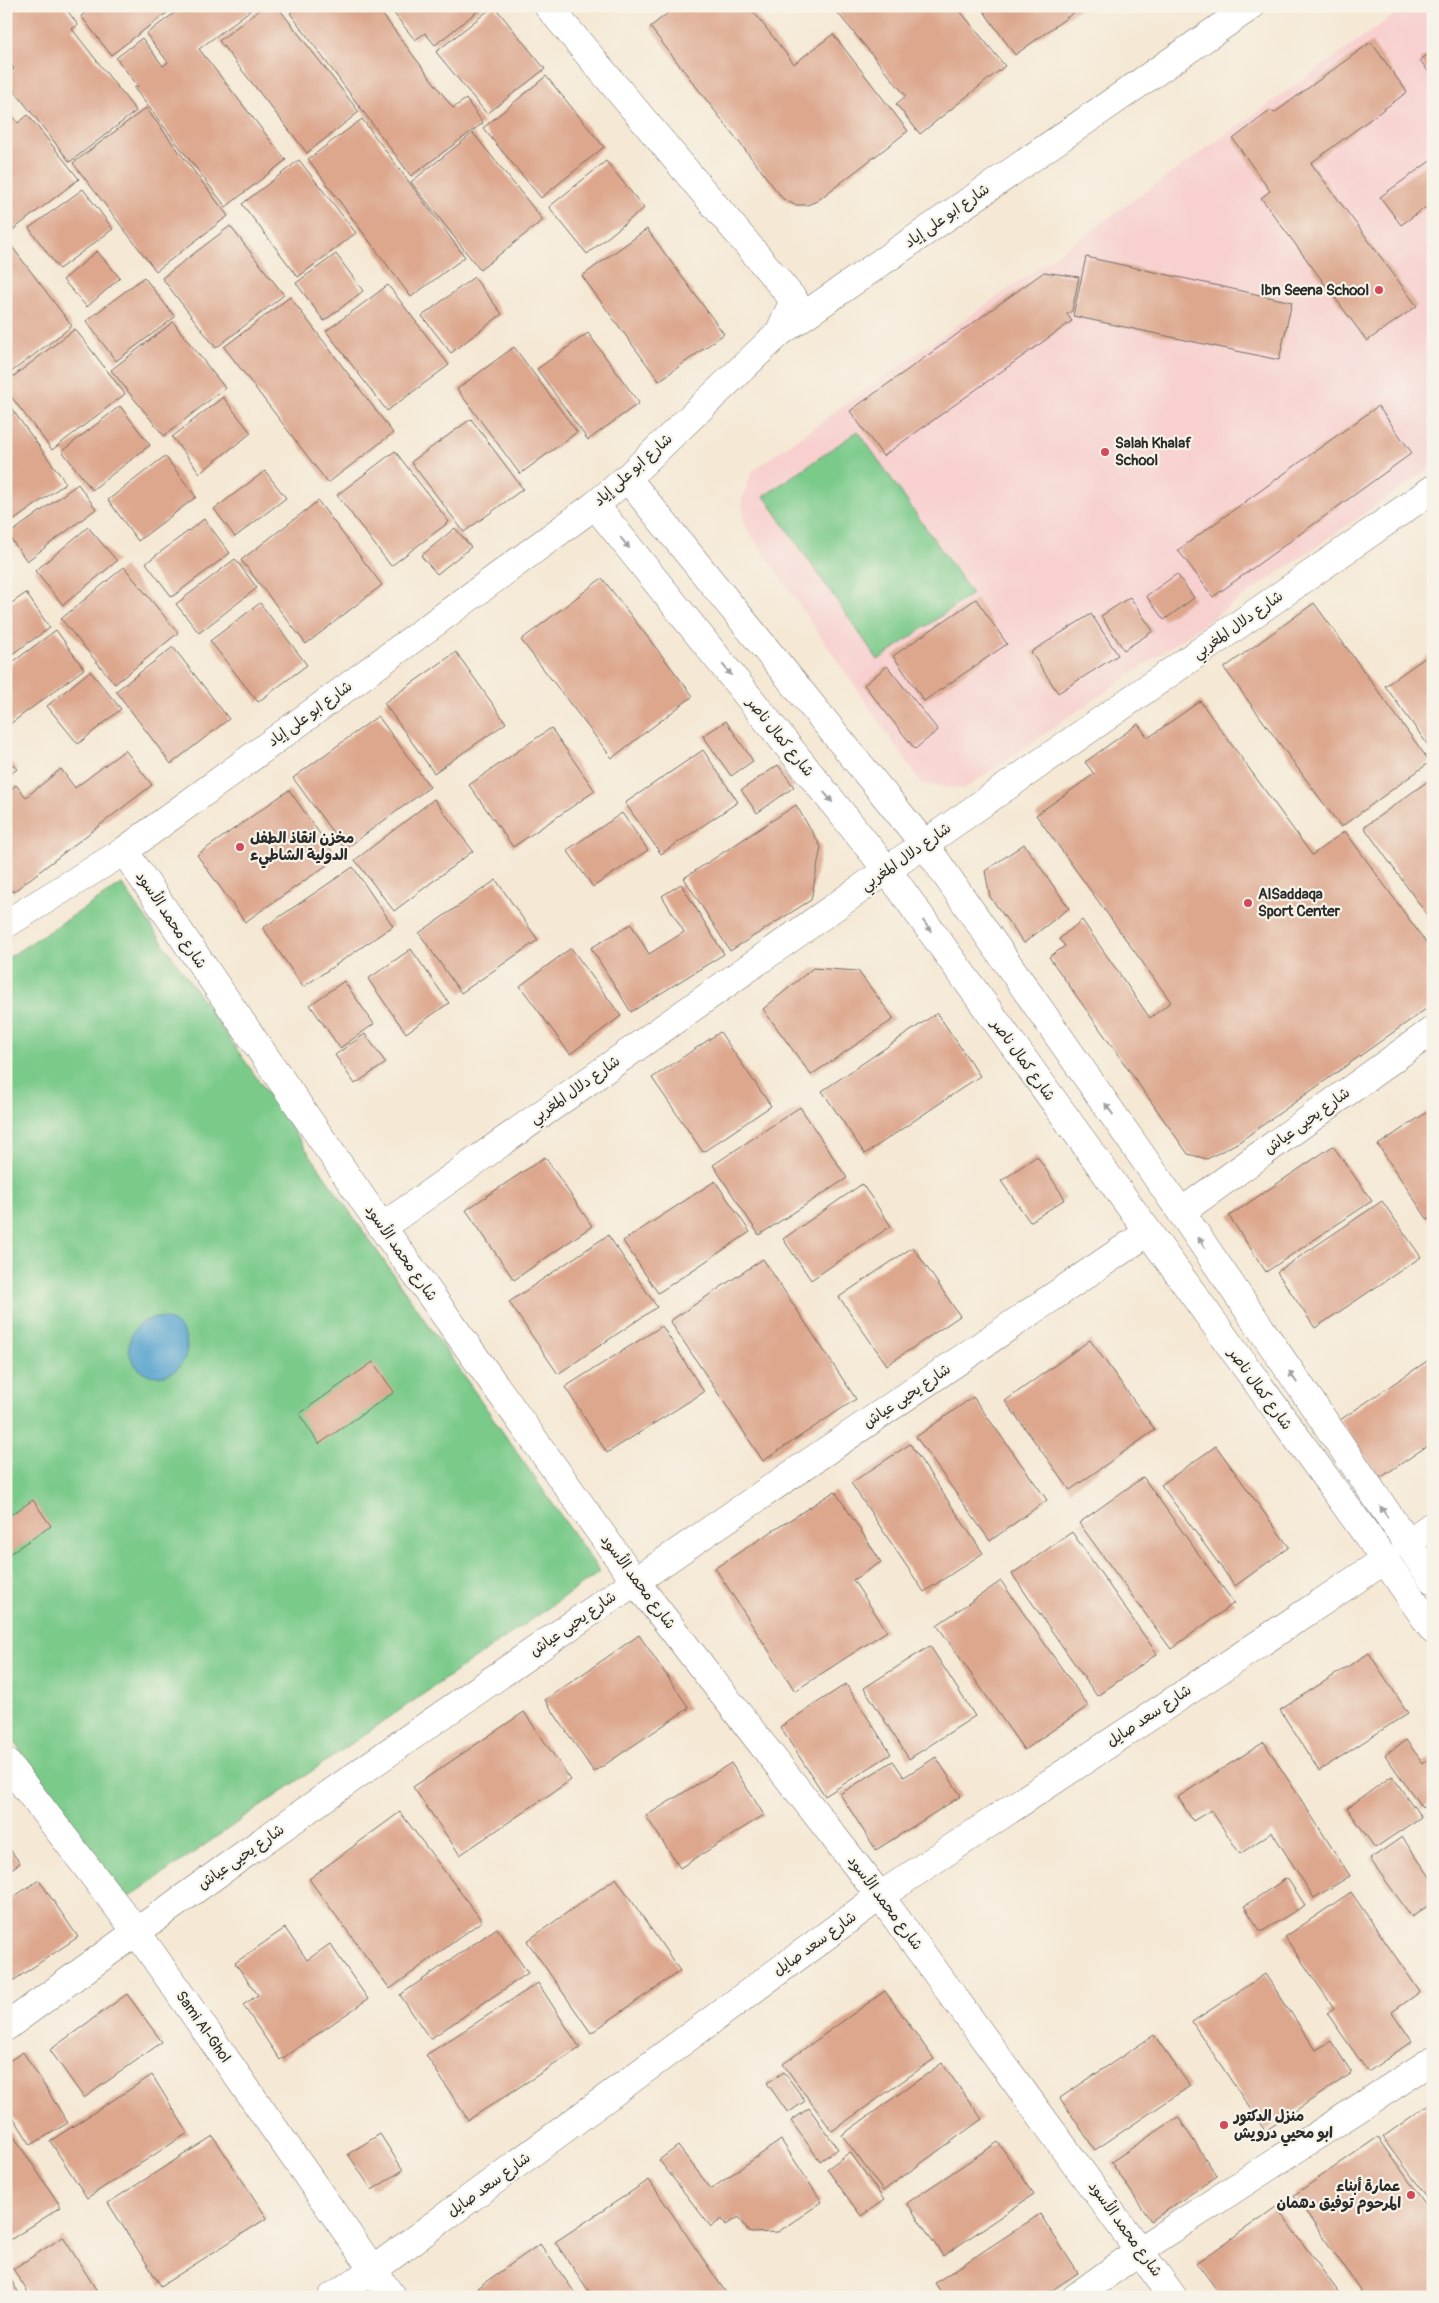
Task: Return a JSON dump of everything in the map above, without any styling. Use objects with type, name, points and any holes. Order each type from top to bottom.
[{"type":"street","points":[[548,6],[794,300],[779,333]]},
{"type":"street","name":"شارع ابو على إياد","points":[[6,924],[124,851],[595,505],[627,478],[779,333],[1251,6]]},
{"type":"street","points":[[627,478],[925,845],[1181,1212],[1406,1544],[1433,1580]]},
{"type":"street","name":"شارع دلال المغربي","points":[[382,1227],[887,870],[1433,490]]},
{"type":"street","name":"شارع كمال ناصر","points":[[595,505],[887,870],[1147,1233],[1385,1560],[1433,1630]]},
{"type":"street","name":"شارع محمد الأسود","points":[[124,851],[382,1227],[635,1580],[880,1896],[1174,2297]]},
{"type":"street","name":"شارع يحيى عياش","points":[[1181,1212],[1433,1030]]},
{"type":"street","name":"شارع يحيى عياش","points":[[6,2027],[136,1931],[635,1580],[1147,1233]]},
{"type":"street","points":[[1406,1544],[1433,1525]]},
{"type":"street","name":"شارع سعد صايل","points":[[332,2297],[373,2270],[880,1896],[1385,1560]]},
{"type":"street","name":"Sami Al-Ghol","points":[[6,1762],[136,1931],[392,2297]]},
{"type":"street","points":[[1076,2297],[1140,2250],[1433,2060]]},
{"type":"shaded area","name":"Salah Khalaf School","points":[[1407,6],[1433,6],[1433,466],[964,789],[922,784],[744,524],[742,500],[752,471]]},
{"type":"green space","points":[[858,431],[972,594],[878,660],[764,496]]},
{"type":"green space","points":[[122,884],[600,1572],[125,1900],[6,1730],[6,959]]},
{"type":"water","points":[[158,1318],[174,1323],[182,1331],[187,1347],[182,1363],[174,1371],[158,1376],[142,1371],[134,1363],[129,1347],[134,1331],[142,1323]]},
{"type":"building","points":[[6,6],[64,6],[78,25],[72,29],[136,111],[70,162],[6,80],[6,75],[14,69],[6,58]]},
{"type":"building","points":[[93,6],[176,6],[111,55],[81,16]]},
{"type":"building","points":[[184,6],[256,6],[199,49],[286,160],[226,207],[134,88],[138,86],[116,58],[142,38],[163,66],[168,62],[146,34]]},
{"type":"building","points":[[264,6],[277,6],[359,112],[307,153],[219,41]]},
{"type":"building","points":[[299,6],[376,6],[453,108],[466,99],[483,123],[411,176],[290,13]]},
{"type":"building","points":[[388,6],[484,6],[435,45],[425,33],[415,40]]},
{"type":"building","points":[[494,6],[545,69],[487,114],[436,52]]},
{"type":"building","points":[[677,6],[749,6],[794,64],[833,34],[908,131],[817,201],[807,205],[795,205],[783,199],[650,27]]},
{"type":"building","points":[[832,6],[956,6],[1005,66],[920,134],[896,104],[906,96]]},
{"type":"building","points":[[980,6],[1083,6],[1015,55]]},
{"type":"building","points":[[1371,42],[1407,92],[1311,163],[1417,306],[1367,341],[1261,198],[1270,191],[1233,139],[1271,110],[1274,113]]},
{"type":"building","points":[[1433,51],[1433,78],[1420,60]]},
{"type":"building","points":[[546,76],[604,147],[541,198],[483,128]]},
{"type":"building","points":[[6,107],[18,123],[28,115],[79,179],[6,235]]},
{"type":"building","points":[[146,108],[228,216],[156,271],[73,163]]},
{"type":"building","points":[[362,119],[465,257],[411,297],[308,159]]},
{"type":"building","points":[[473,133],[543,220],[480,270],[411,182]]},
{"type":"building","points":[[1433,159],[1433,202],[1401,225],[1380,197]]},
{"type":"building","points":[[299,160],[356,233],[298,277],[242,204]]},
{"type":"building","points":[[606,161],[644,208],[587,254],[549,207]]},
{"type":"building","points":[[83,189],[113,229],[59,269],[29,228]]},
{"type":"building","points":[[230,226],[284,295],[216,348],[162,278]]},
{"type":"building","points":[[647,229],[724,334],[659,381],[582,276]]},
{"type":"building","points":[[10,244],[72,326],[6,376],[6,247]]},
{"type":"building","points":[[97,251],[120,278],[87,307],[63,280]]},
{"type":"building","points":[[336,254],[363,291],[324,321],[296,283]]},
{"type":"building","points":[[1086,257],[1292,302],[1279,360],[1073,316]]},
{"type":"building","points":[[1044,272],[1079,277],[1072,311],[1067,314],[1072,321],[883,456],[850,411]]},
{"type":"building","points":[[144,277],[175,317],[116,361],[86,321]]},
{"type":"building","points":[[474,277],[502,314],[451,353],[422,316]]},
{"type":"building","points":[[388,285],[449,365],[387,411],[326,331]]},
{"type":"building","points":[[290,297],[393,433],[328,483],[224,347]]},
{"type":"building","points":[[173,322],[225,388],[164,436],[111,370]]},
{"type":"building","points":[[75,329],[125,394],[52,450],[6,390],[6,382]]},
{"type":"building","points":[[588,333],[639,403],[588,440],[537,369]]},
{"type":"building","points":[[514,347],[577,432],[520,474],[457,389]]},
{"type":"building","points":[[223,397],[251,433],[200,473],[172,437]]},
{"type":"building","points":[[6,401],[66,483],[6,526]]},
{"type":"building","points":[[120,406],[150,445],[92,490],[62,451]]},
{"type":"building","points":[[1378,406],[1412,453],[1213,597],[1178,550]]},
{"type":"building","points":[[471,419],[523,489],[464,532],[411,462]]},
{"type":"building","points":[[395,451],[449,522],[391,566],[337,495]]},
{"type":"building","points":[[165,456],[196,497],[138,541],[108,500]]},
{"type":"building","points":[[265,471],[286,498],[235,537],[214,509]]},
{"type":"building","points":[[78,484],[96,509],[27,561],[8,535]]},
{"type":"building","points":[[318,501],[382,585],[306,644],[241,560]]},
{"type":"building","points":[[204,519],[230,553],[172,597],[146,563]]},
{"type":"building","points":[[88,527],[117,561],[63,605],[35,571]]},
{"type":"building","points":[[455,528],[471,547],[437,574],[421,556]]},
{"type":"building","points":[[235,559],[257,588],[199,633],[176,604]]},
{"type":"building","points":[[124,567],[178,633],[115,684],[61,619]]},
{"type":"building","points":[[1177,574],[1194,598],[1164,620],[1146,596]]},
{"type":"building","points":[[602,578],[693,696],[612,758],[521,640]]},
{"type":"building","points":[[26,593],[50,628],[6,658],[6,607]]},
{"type":"building","points":[[1130,597],[1153,631],[1124,650],[1101,616]]},
{"type":"building","points":[[976,599],[1007,644],[924,701],[893,656]]},
{"type":"building","points":[[260,603],[307,665],[258,702],[210,641]]},
{"type":"building","points":[[1314,603],[1430,762],[1341,827],[1224,668]]},
{"type":"building","points":[[1091,614],[1118,655],[1058,693],[1031,652]]},
{"type":"building","points":[[56,630],[84,669],[6,727],[6,667]]},
{"type":"building","points":[[173,647],[229,719],[171,764],[116,691]]},
{"type":"building","points":[[456,652],[506,723],[434,773],[384,703]]},
{"type":"building","points":[[1433,652],[1433,752],[1385,686]]},
{"type":"building","points":[[887,666],[938,730],[915,749],[864,685]]},
{"type":"building","points":[[90,671],[121,709],[78,744],[47,706]]},
{"type":"building","name":"AlSaddaqa Sport Center","points":[[1200,701],[1312,855],[1345,831],[1433,952],[1433,1004],[1239,1142],[1207,1159],[1188,1154],[1049,957],[1065,946],[1059,939],[1082,920],[1150,1018],[1171,1002],[1036,815],[1094,774],[1085,762],[1138,724],[1148,738]]},
{"type":"building","points":[[378,716],[430,787],[345,849],[293,778]]},
{"type":"building","points":[[726,721],[753,761],[731,776],[703,736]]},
{"type":"building","points":[[551,728],[595,791],[513,847],[469,785]]},
{"type":"building","points":[[125,750],[152,785],[13,892],[6,884],[6,793],[16,785],[26,797],[61,769],[75,788]]},
{"type":"building","points":[[703,750],[738,802],[661,854],[625,803]]},
{"type":"building","points":[[6,757],[17,769],[6,778]]},
{"type":"building","points":[[778,765],[794,787],[757,813],[741,790]]},
{"type":"building","points":[[1428,781],[1433,788],[1433,923],[1364,827]]},
{"type":"building","points":[[289,790],[337,858],[245,922],[197,855]]},
{"type":"building","points":[[434,799],[473,851],[394,911],[355,860]]},
{"type":"building","points":[[796,805],[821,847],[811,900],[730,951],[684,878]]},
{"type":"building","points":[[622,813],[648,850],[593,887],[567,850]]},
{"type":"building","points":[[1024,844],[1069,908],[1024,943],[990,897],[985,871]]},
{"type":"building","points":[[353,867],[393,926],[303,987],[263,928]]},
{"type":"building","points":[[496,880],[538,940],[461,993],[419,933]]},
{"type":"building","points":[[681,884],[724,954],[631,1012],[591,948],[631,924],[649,954],[684,932],[662,896]]},
{"type":"building","points":[[571,948],[621,1016],[570,1054],[520,986]]},
{"type":"building","points":[[411,949],[449,1003],[406,1033],[368,979]]},
{"type":"building","points":[[813,968],[858,971],[894,1019],[811,1075],[763,1009]]},
{"type":"building","points":[[344,981],[374,1024],[340,1048],[310,1005]]},
{"type":"building","points":[[937,1013],[980,1076],[865,1154],[822,1091]]},
{"type":"building","points":[[720,1032],[771,1106],[703,1152],[652,1078]]},
{"type":"building","points":[[365,1034],[386,1063],[355,1084],[335,1055]]},
{"type":"building","points":[[800,1107],[847,1178],[759,1235],[713,1165]]},
{"type":"building","points":[[1433,1108],[1433,1217],[1428,1220],[1378,1145]]},
{"type":"building","points":[[1333,1146],[1372,1201],[1266,1272],[1229,1216]]},
{"type":"building","points":[[1037,1156],[1065,1199],[1030,1222],[1001,1181]]},
{"type":"building","points":[[545,1157],[592,1226],[514,1280],[466,1210]]},
{"type":"building","points":[[715,1181],[750,1232],[658,1293],[623,1241]]},
{"type":"building","points":[[862,1184],[891,1226],[811,1280],[783,1239]]},
{"type":"building","points":[[1382,1201],[1421,1257],[1315,1328],[1277,1272]]},
{"type":"building","points":[[608,1235],[657,1307],[558,1374],[509,1302]]},
{"type":"building","points":[[913,1247],[960,1316],[887,1365],[839,1297]]},
{"type":"building","points":[[763,1259],[856,1399],[763,1461],[670,1321]]},
{"type":"building","points":[[662,1326],[704,1392],[607,1453],[565,1387]]},
{"type":"building","points":[[1090,1340],[1155,1430],[1070,1490],[1005,1401]]},
{"type":"building","points":[[1433,1357],[1433,1442],[1380,1478],[1340,1420]]},
{"type":"building","points":[[373,1362],[394,1392],[319,1444],[299,1414]]},
{"type":"building","points":[[973,1397],[1047,1500],[990,1541],[916,1437]]},
{"type":"building","points":[[910,1444],[983,1553],[924,1592],[851,1483]]},
{"type":"building","points":[[1216,1446],[1289,1547],[1235,1586],[1161,1485]]},
{"type":"building","points":[[1143,1477],[1234,1603],[1171,1649],[1079,1523]]},
{"type":"building","points":[[835,1491],[881,1562],[853,1580],[887,1631],[795,1691],[715,1568]]},
{"type":"building","points":[[33,1500],[51,1526],[6,1556],[6,1518]]},
{"type":"building","points":[[1072,1532],[1157,1654],[1097,1696],[1012,1574]]},
{"type":"building","points":[[1001,1581],[1088,1706],[1024,1750],[937,1625]]},
{"type":"building","points":[[639,1635],[689,1708],[594,1772],[545,1700]]},
{"type":"building","points":[[930,1646],[975,1716],[909,1759],[864,1688]]},
{"type":"building","points":[[1369,1653],[1408,1713],[1319,1771],[1280,1710]]},
{"type":"building","points":[[846,1684],[891,1754],[825,1796],[780,1727]]},
{"type":"building","points":[[524,1712],[571,1780],[460,1855],[413,1787]]},
{"type":"building","points":[[1406,1740],[1423,1763],[1433,1756],[1433,1800],[1422,1808],[1385,1755]]},
{"type":"building","points":[[1264,1742],[1350,1876],[1314,1898],[1272,1832],[1240,1854],[1211,1810],[1193,1821],[1178,1797]]},
{"type":"building","points":[[936,1757],[961,1796],[876,1850],[840,1794],[893,1761],[904,1777]]},
{"type":"building","points":[[731,1763],[764,1815],[680,1868],[646,1816]]},
{"type":"building","points":[[1392,1776],[1421,1817],[1375,1848],[1347,1808]]},
{"type":"building","points":[[400,1812],[482,1921],[390,1989],[309,1879]]},
{"type":"building","points":[[1402,1837],[1433,1881],[1433,1902],[1412,1917],[1370,1859]]},
{"type":"building","points":[[6,1844],[20,1863],[6,1873]]},
{"type":"building","points":[[616,1878],[680,1971],[591,2033],[527,1941]]},
{"type":"building","points":[[1287,1878],[1305,1905],[1261,1932],[1244,1906]]},
{"type":"building","points":[[39,1880],[78,1937],[11,1982],[6,1975],[6,1902]]},
{"type":"building","points":[[1351,1892],[1420,1992],[1392,2012],[1412,2041],[1368,2072],[1327,2013],[1334,2008],[1285,1937]]},
{"type":"building","points":[[285,1928],[307,1960],[330,1944],[368,1999],[280,2060],[243,2005],[258,1995],[235,1963]]},
{"type":"building","points":[[497,1928],[528,1973],[430,2039],[400,1995]]},
{"type":"building","points":[[1265,1974],[1316,2050],[1331,2041],[1352,2073],[1265,2131],[1192,2022]]},
{"type":"building","points":[[538,1983],[580,2048],[468,2120],[426,2055]]},
{"type":"building","points":[[885,1991],[934,2059],[832,2131],[783,2064]]},
{"type":"building","points":[[127,1994],[162,2042],[84,2098],[50,2050]]},
{"type":"building","points":[[1154,2035],[1190,2086],[1095,2150],[1060,2098]]},
{"type":"building","points":[[23,2052],[68,2123],[31,2145],[6,2106],[6,2063]]},
{"type":"building","points":[[942,2063],[982,2119],[883,2191],[842,2135]]},
{"type":"building","points":[[784,2072],[805,2101],[788,2113],[767,2083]]},
{"type":"building","points":[[152,2075],[188,2133],[87,2198],[50,2141]]},
{"type":"building","points":[[1433,2101],[1433,2205],[1383,2137]]},
{"type":"building","points":[[809,2108],[838,2149],[820,2161],[791,2121]]},
{"type":"building","points":[[1178,2117],[1217,2176],[1151,2221],[1111,2162]]},
{"type":"building","points":[[6,2125],[61,2207],[7,2242],[6,2241]]},
{"type":"building","points":[[380,2134],[403,2170],[372,2190],[348,2154]]},
{"type":"building","points":[[213,2136],[267,2218],[161,2286],[108,2203]]},
{"type":"building","points":[[1378,2137],[1433,2215],[1433,2294],[1428,2297],[1365,2297],[1294,2195]]},
{"type":"building","points":[[781,2140],[822,2202],[778,2232],[750,2233],[739,2217],[726,2225],[722,2219],[711,2227],[659,2160],[678,2146],[711,2189]]},
{"type":"building","points":[[998,2142],[1034,2194],[943,2256],[907,2203]]},
{"type":"building","points":[[850,2152],[884,2200],[861,2216],[827,2169]]},
{"type":"building","points":[[649,2180],[729,2297],[593,2297],[555,2242]]},
{"type":"building","points":[[1276,2207],[1342,2297],[1222,2297],[1197,2263]]},
{"type":"building","points":[[1040,2214],[1078,2273],[1042,2297],[944,2297],[935,2283]]},
{"type":"building","points":[[63,2237],[101,2297],[31,2297],[13,2269]]},
{"type":"building","points":[[540,2244],[578,2297],[464,2297]]},
{"type":"building","points":[[10,2278],[21,2297],[6,2297],[6,2281]]},
{"type":"place","name":"Ibn Seena School","points":[[1379,290]]},
{"type":"place","name":"Salah Khalaf School","points":[[1105,452]]},
{"type":"place","name":"مخزن انقاذ الطفل الدولية الشاطيء","points":[[240,847]]},
{"type":"place","name":"AlSaddaqa Sport Center","points":[[1248,903]]},
{"type":"place","name":"منزل الدكتور ابو محيي درويش","points":[[1224,2125]]},
{"type":"place","name":"عمارة أبناء المرحوم توفيق دهمان","points":[[1411,2195]]}]
